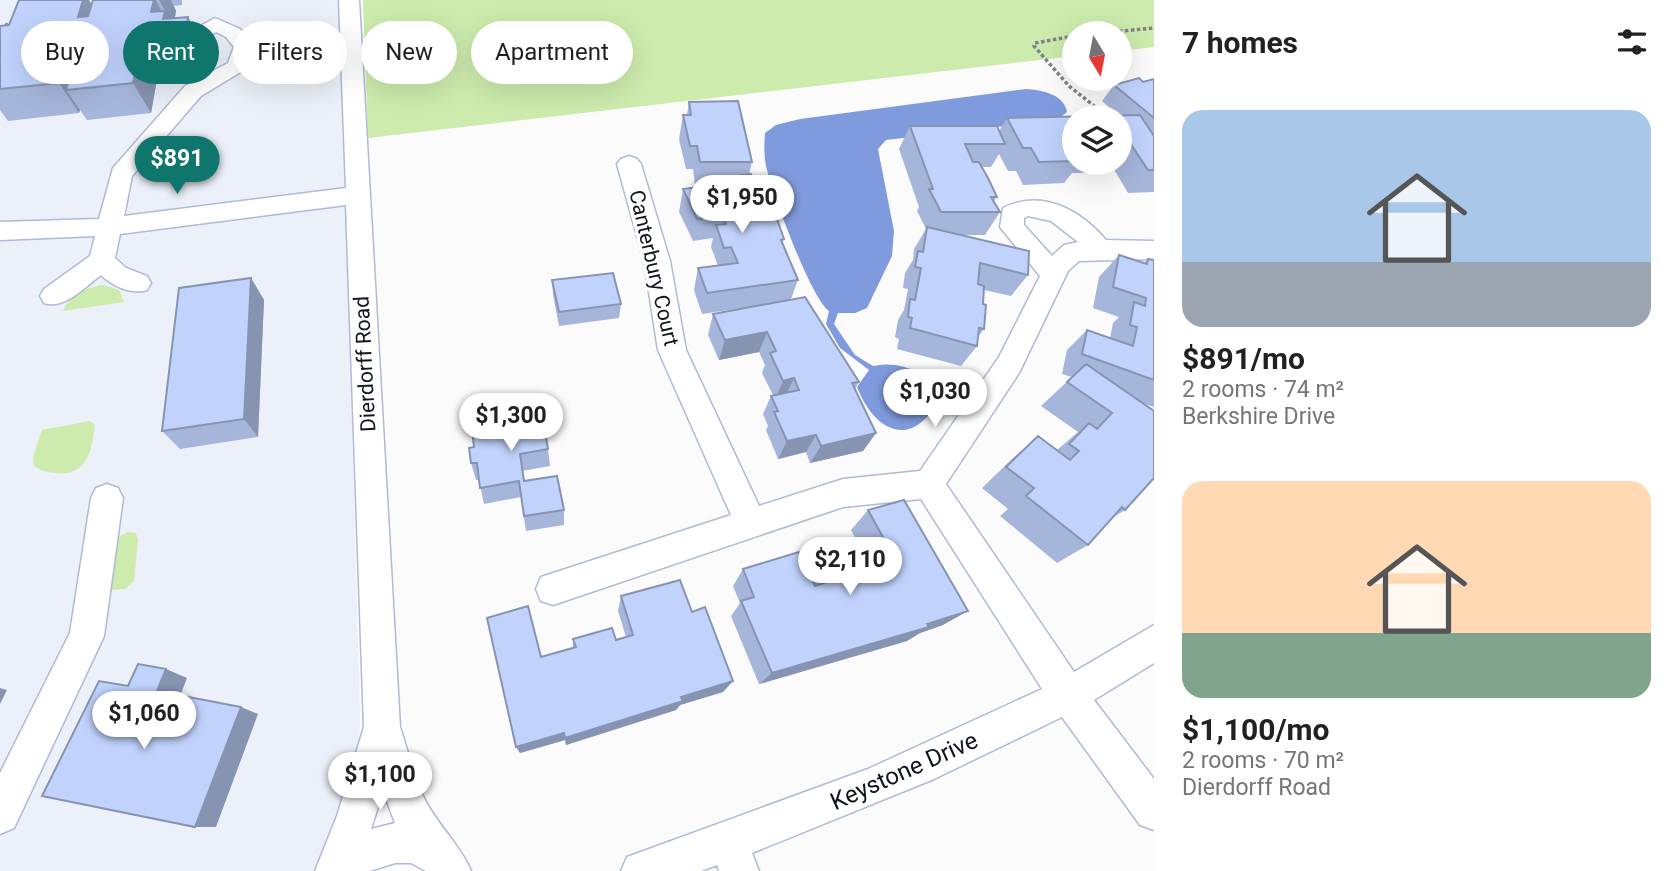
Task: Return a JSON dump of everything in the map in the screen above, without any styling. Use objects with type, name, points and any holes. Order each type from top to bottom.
[{"type":"street","name":"Dierdorff Road","points":[[349,0],[356,195],[383,727],[407,806],[451,865]]},
{"type":"street","points":[[53,296],[102,261],[121,174],[185,100],[202,85],[237,66],[243,56],[244,47],[240,38],[215,24],[191,40],[185,56],[190,78],[202,85]]},
{"type":"street","name":"Canterbury Court","points":[[629,164],[657,261],[672,350],[751,523]]},
{"type":"street","points":[[0,231],[109,227],[356,195]]},
{"type":"street","points":[[1053,274],[1012,227],[1012,214],[1018,209],[1046,210],[1059,214],[1075,223],[1099,250]]},
{"type":"street","points":[[929,484],[1009,365],[1053,274],[1073,252],[1154,250]]},
{"type":"street","points":[[102,261],[117,275],[138,283]]},
{"type":"street","points":[[553,589],[843,493],[929,484]]},
{"type":"street","points":[[929,484],[1067,695],[1154,811]]},
{"type":"street","points":[[0,814],[87,636],[107,498]]},
{"type":"street","name":"Keystone Drive","points":[[641,871],[734,857],[1067,695],[1132,659],[1154,642]]},
{"type":"street","name":"Dierdorff Road","points":[[335,871],[357,816],[383,727]]},
{"type":"street","name":"Dierdorff Road","points":[[335,871],[363,850],[386,842],[409,842],[451,865]]},
{"type":"path","points":[[0,29],[21,17]]},
{"type":"path","points":[[1132,29],[1154,27]]},
{"type":"path","points":[[1062,38],[1043,40],[1035,43],[1034,47],[1062,78]]},
{"type":"path","points":[[1075,91],[1093,105]]},
{"type":"shaded area","points":[[0,0],[340,0],[341,21],[233,21],[233,84],[342,84],[360,716],[357,816],[335,871],[0,871]]},
{"type":"green space","points":[[363,0],[1154,0],[1154,47],[1132,50],[1132,21],[1062,21],[1062,57],[368,138],[366,84],[457,84],[457,21],[364,21]]},
{"type":"green space","points":[[103,285],[119,290],[124,302],[63,311],[79,293]]},
{"type":"green space","points":[[90,421],[95,425],[90,452],[75,471],[55,473],[34,466],[33,457],[42,430]]},
{"type":"green space","points":[[128,532],[136,533],[138,540],[134,581],[125,589],[109,590],[116,543],[120,536]]},
{"type":"water","points":[[1026,89],[1045,92],[1057,97],[1064,105],[1062,105],[1062,116],[1057,120],[886,140],[878,149],[894,231],[892,256],[867,308],[855,313],[838,313],[834,324],[855,355],[873,366],[893,365],[911,369],[928,380],[940,395],[931,412],[909,429],[897,430],[886,425],[875,417],[865,404],[857,387],[869,370],[840,348],[826,324],[829,311],[812,287],[784,220],[766,166],[765,133],[776,125],[800,119]]},
{"type":"building","points":[[19,0],[83,0],[78,17],[88,16],[93,0],[154,0],[151,12],[165,11],[163,19],[188,17],[187,21],[123,21],[123,84],[66,90],[68,84],[109,84],[109,21],[21,21],[21,84],[49,84],[0,89],[0,26],[9,25]]},
{"type":"building","points":[[1139,78],[1143,82],[1154,79],[1154,118],[1121,91],[1132,91],[1132,80]]},
{"type":"building","points":[[738,101],[752,162],[700,162],[697,146],[690,146],[683,115],[691,115],[689,102]]},
{"type":"building","points":[[1132,115],[1140,115],[1154,136],[1154,170],[1148,170],[1132,146]]},
{"type":"building","points":[[1062,117],[1062,161],[1039,162],[1031,148],[1023,148],[1007,118]]},
{"type":"building","points":[[910,126],[997,126],[1005,144],[965,144],[973,162],[979,162],[988,178],[997,197],[991,197],[1000,212],[941,212],[929,189],[933,189]]},
{"type":"building","points":[[751,174],[765,206],[772,205],[784,239],[781,240],[798,280],[707,293],[698,268],[738,263],[731,247],[724,248],[716,225],[726,224],[722,215],[697,219],[683,189],[706,186],[704,180]]},
{"type":"building","points":[[927,227],[1029,251],[1028,275],[980,263],[978,284],[984,286],[983,304],[986,305],[984,329],[979,328],[977,346],[910,328],[910,299],[915,300],[921,268],[915,267],[918,251],[923,252]]},
{"type":"building","points":[[1119,255],[1147,264],[1148,259],[1154,260],[1154,380],[1082,354],[1087,330],[1133,346],[1137,327],[1130,325],[1134,302],[1145,306],[1146,298],[1113,287]]},
{"type":"building","points":[[613,273],[621,304],[559,312],[552,280]]},
{"type":"building","points":[[251,278],[244,419],[162,431],[179,288]]},
{"type":"building","points":[[805,297],[859,382],[852,383],[876,433],[821,446],[816,435],[787,441],[774,412],[778,411],[771,396],[799,390],[794,378],[783,381],[770,353],[776,351],[767,332],[725,340],[713,314]]},
{"type":"building","points":[[1086,364],[1154,411],[1154,478],[1125,510],[1122,507],[1088,545],[1026,496],[1034,488],[1006,467],[1038,436],[1070,460],[1079,451],[1069,444],[1089,423],[1097,429],[1112,413],[1067,382]]},
{"type":"building","points":[[510,395],[514,420],[542,416],[548,449],[520,454],[524,481],[557,476],[564,510],[524,516],[519,481],[480,488],[477,463],[471,463],[469,448],[474,447],[469,401]]},
{"type":"building","points":[[904,500],[968,611],[927,624],[929,627],[772,673],[741,601],[754,597],[743,569],[799,552],[815,586],[830,581],[824,569],[860,558],[864,566],[894,557],[868,510]]},
{"type":"building","points":[[680,580],[692,612],[705,607],[733,681],[681,697],[683,701],[565,738],[564,733],[516,747],[487,618],[528,606],[541,657],[576,647],[573,639],[612,628],[616,640],[633,635],[621,596]]},
{"type":"building","points":[[138,664],[166,669],[157,691],[241,707],[195,827],[42,796],[99,681],[128,686]]}]
